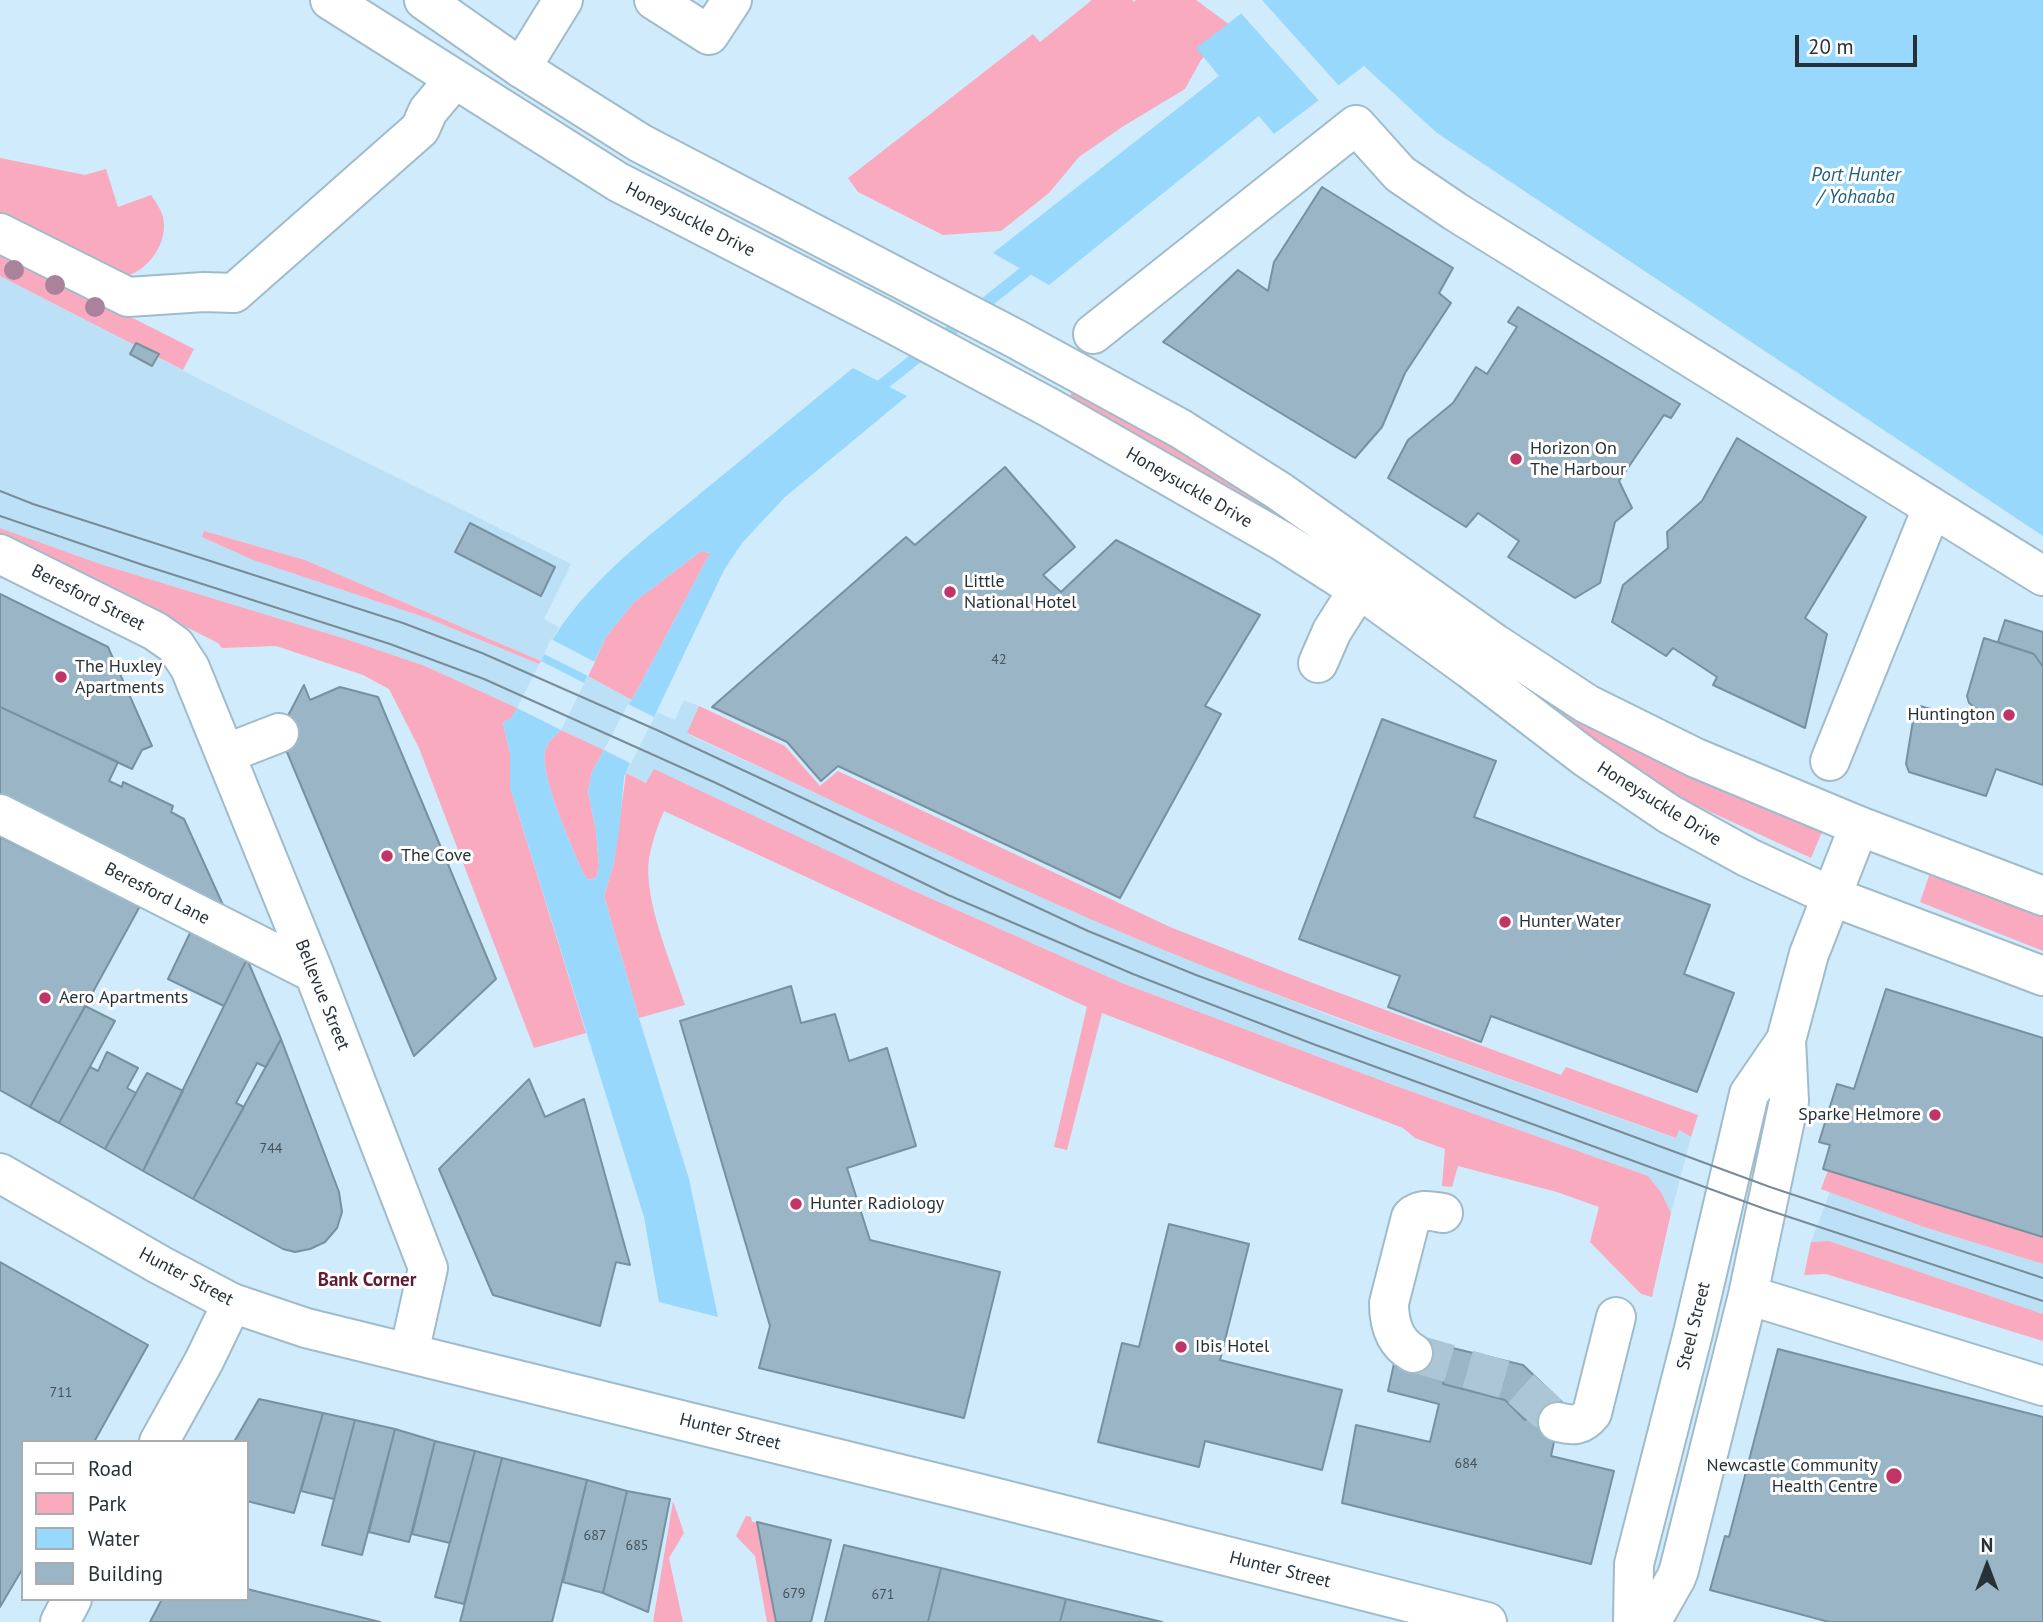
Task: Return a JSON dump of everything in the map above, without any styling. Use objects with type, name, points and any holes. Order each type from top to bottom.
[{"type":"main road","name":"Honeysuckle Drive","points":[[330,0],[618,183],[886,320],[1050,408],[1282,541],[1470,668],[1585,757],[1670,814],[1749,859],[1831,896],[2043,976]]},
{"type":"main road","points":[[424,0],[521,68],[640,143],[1016,339],[1181,429],[1279,491],[1494,643],[1587,704],[1696,758],[1859,826],[2043,896]]},
{"type":"main road","points":[[521,68],[563,0]]},
{"type":"main road","points":[[654,0],[709,35],[722,5]]},
{"type":"main road","points":[[0,233],[128,297],[204,292],[234,293],[420,129],[428,111],[454,80]]},
{"type":"main road","points":[[1093,334],[1356,125],[1400,174],[1456,212],[2043,576]]},
{"type":"main road","points":[[1830,761],[1932,508]]},
{"type":"main road","name":"Beresford Street","points":[[0,554],[132,619],[175,645]]},
{"type":"main road","points":[[1318,663],[1332,631],[1358,590]]},
{"type":"main road","name":"Bellevue Street","points":[[175,645],[190,668],[314,973],[428,1268],[410,1353]]},
{"type":"main road","points":[[225,754],[279,733]]},
{"type":"main road","name":"Beresford Lane","points":[[0,814],[314,973]]},
{"type":"main road","name":"Steel Street","points":[[1651,1622],[1679,1570],[1748,1295],[1789,1101],[1786,1040],[1809,954],[1859,826]]},
{"type":"main road","name":"Steel Street","points":[[1633,1622],[1633,1564],[1693,1333],[1749,1094],[1786,1040]]},
{"type":"main road","name":"Hunter Street","points":[[0,1173],[232,1303],[318,1331],[989,1495],[1487,1622]]},
{"type":"main road","points":[[1413,1353],[1404,1348],[1398,1340],[1389,1315],[1389,1303],[1411,1217],[1416,1212],[1425,1210],[1443,1213]]},
{"type":"main road","points":[[1748,1295],[2043,1386]]},
{"type":"main road","points":[[160,1440],[204,1362],[232,1303]]},
{"type":"main road","points":[[1558,1422],[1580,1424],[1592,1413],[1616,1317]]},
{"type":"main road","points":[[60,1622],[71,1601]]},
{"type":"shaded area","points":[[0,276],[207,383],[571,564],[544,619],[559,627],[541,661],[305,560],[204,531],[203,537],[253,560],[427,618],[539,664],[517,708],[425,666],[100,564],[0,528]]},
{"type":"shaded area","points":[[588,676],[632,700],[604,750],[561,730]]},
{"type":"shaded area","points":[[684,700],[699,706],[687,734],[1184,958],[1338,1019],[1675,1138],[1679,1130],[1691,1137],[1671,1213],[1661,1192],[1648,1176],[1396,1086],[1122,983],[905,887],[654,770],[647,783],[626,773],[657,712],[675,720]]},
{"type":"shaded area","points":[[1830,1192],[1924,1227],[2043,1264],[2043,1314],[1829,1241],[1811,1242]]},
{"type":"green space","points":[[1092,0],[1196,0],[1234,28],[1201,60],[1185,89],[1079,157],[1049,193],[1001,231],[943,235],[858,192],[848,178],[1033,34],[1040,42]]},
{"type":"green space","points":[[0,158],[85,175],[106,169],[118,207],[151,195],[164,223],[158,249],[140,270],[130,275],[116,276],[0,217]]},
{"type":"green space","points":[[0,251],[194,349],[183,370],[0,276]]},
{"type":"green space","points":[[1075,384],[1825,825],[1811,858],[1680,798],[1069,399]]},
{"type":"green space","points":[[0,528],[100,564],[425,666],[517,708],[512,717],[503,723],[510,753],[510,787],[586,1033],[534,1048],[419,748],[389,689],[363,675],[276,646],[222,648],[218,643],[31,548],[0,537]]},
{"type":"green space","points":[[204,531],[305,560],[541,661],[539,664],[427,618],[253,560],[202,537]]},
{"type":"green space","points":[[701,551],[710,553],[632,700],[588,676],[606,637],[634,602]]},
{"type":"green space","points":[[699,706],[785,746],[820,786],[838,771],[1170,927],[1561,1075],[1566,1067],[1698,1115],[1691,1137],[1679,1130],[1676,1138],[1369,1029],[1186,959],[1060,906],[687,733]]},
{"type":"green space","points":[[561,730],[604,750],[592,772],[588,792],[596,831],[599,867],[596,878],[588,880],[564,828],[547,777],[545,751],[549,742]]},
{"type":"green space","points":[[654,769],[905,887],[1122,983],[1396,1086],[1648,1176],[1661,1192],[1671,1213],[1652,1297],[1641,1294],[1590,1242],[1599,1207],[1557,1192],[1458,1166],[1452,1187],[1442,1186],[1445,1149],[1415,1138],[1403,1128],[1102,1013],[1067,1150],[1054,1147],[1087,1007],[664,811],[649,858],[648,875],[654,912],[685,1005],[639,1018],[604,896],[614,862],[626,773],[646,783]]},
{"type":"green space","points":[[1931,870],[2043,906],[2043,951],[1920,902]]},
{"type":"green space","points":[[1830,1165],[2043,1232],[2043,1264],[1924,1227],[1821,1189]]},
{"type":"green space","points":[[1829,1241],[2043,1314],[2043,1341],[1826,1274],[1804,1275],[1811,1242]]},
{"type":"green space","points":[[673,1501],[684,1533],[669,1558],[683,1622],[653,1622]]},
{"type":"green space","points":[[746,1516],[751,1517],[752,1522],[757,1522],[776,1622],[767,1622],[755,1556],[736,1536]]},
{"type":"water","name":"Port Hunter / Yohaaba","points":[[1259,0],[2043,0],[2043,536],[1437,133],[1364,66],[1274,134],[1259,116],[1049,285],[993,253],[1219,76],[1196,48]]},
{"type":"water","points":[[853,368],[907,396],[785,497],[742,543],[724,570],[654,717],[628,704],[710,553],[701,551],[634,602],[606,637],[584,683],[541,661],[572,611],[612,569]]},
{"type":"water","points":[[517,708],[561,730],[549,742],[545,751],[547,777],[564,828],[588,880],[596,878],[599,867],[596,831],[588,792],[592,772],[604,750],[630,763],[624,777],[614,862],[604,896],[689,1179],[718,1317],[659,1302],[644,1217],[510,787],[510,753],[503,723],[512,717]]},
{"type":"pier","points":[[1253,0],[1262,0],[1341,88],[1321,103],[1239,11]]},
{"type":"pier","points":[[551,639],[595,662],[588,676],[544,654]]},
{"type":"building","points":[[1322,187],[1453,268],[1439,293],[1451,303],[1405,373],[1382,427],[1355,458],[1163,342],[1238,270],[1268,291],[1274,262]]},
{"type":"building","name":"Horizon On The Harbour","points":[[1518,307],[1680,404],[1671,418],[1664,415],[1619,481],[1632,508],[1615,522],[1600,583],[1575,598],[1508,557],[1519,541],[1478,513],[1466,527],[1388,478],[1408,440],[1453,403],[1476,367],[1487,374],[1517,327],[1508,322]]},
{"type":"building","points":[[136,343],[159,354],[152,366],[130,354]]},
{"type":"building","points":[[1737,438],[1866,517],[1805,618],[1827,634],[1805,728],[1713,685],[1717,677],[1673,648],[1666,656],[1612,622],[1623,585],[1668,548],[1667,532],[1702,501]]},
{"type":"building","points":[[1005,467],[1075,547],[1043,575],[1061,592],[1116,540],[1260,615],[1205,706],[1221,714],[1120,898],[838,766],[821,781],[787,742],[712,707],[906,537],[915,545]]},
{"type":"building","points":[[470,523],[555,567],[541,596],[455,552]]},
{"type":"building","name":"The Huxley Apartments","points":[[0,594],[108,647],[152,746],[142,750],[132,769],[0,707]]},
{"type":"building","points":[[2005,620],[2043,632],[2043,667],[2034,654],[1998,642]]},
{"type":"building","name":"Huntington","points":[[1984,638],[2034,654],[2043,667],[2043,785],[1996,769],[1986,796],[1909,772],[1906,764],[1915,708],[1920,706],[1974,721],[1977,709],[1969,703],[1967,696]]},
{"type":"building","name":"The Cove","points":[[304,685],[310,700],[340,687],[378,697],[496,979],[414,1056],[279,733]]},
{"type":"building","points":[[0,707],[118,762],[109,781],[122,787],[123,782],[173,806],[171,812],[184,819],[228,916],[0,801]]},
{"type":"building","name":"Hunter Water","points":[[1382,719],[1496,761],[1474,817],[1710,905],[1684,974],[1734,993],[1697,1092],[1491,1016],[1481,1042],[1388,1007],[1400,976],[1299,939]]},
{"type":"building","name":"Aero Apartments","points":[[0,837],[140,906],[30,1107],[0,1090]]},
{"type":"building","points":[[191,931],[247,959],[224,1006],[168,979]]},
{"type":"building","points":[[247,959],[281,1039],[266,1067],[257,1063],[236,1103],[244,1107],[193,1199],[143,1171]]},
{"type":"building","name":"Hunter Radiology","points":[[791,986],[801,1023],[835,1014],[849,1061],[887,1048],[916,1146],[847,1168],[870,1240],[1000,1272],[964,1418],[759,1368],[770,1326],[680,1021]]},
{"type":"building","name":"Sparke Helmore","points":[[1886,989],[2043,1038],[2043,1237],[1823,1169],[1830,1145],[1819,1142],[1837,1084],[1854,1089]]},
{"type":"building","points":[[85,1006],[115,1021],[59,1123],[30,1107]]},
{"type":"building","points":[[281,1039],[339,1192],[342,1212],[337,1228],[325,1242],[295,1252],[283,1249],[193,1199]]},
{"type":"building","points":[[107,1052],[138,1068],[127,1088],[136,1093],[105,1149],[59,1123],[90,1067],[98,1071]]},
{"type":"building","points":[[147,1073],[183,1091],[143,1171],[105,1149]]},
{"type":"building","points":[[529,1079],[545,1117],[584,1099],[630,1265],[616,1262],[600,1326],[493,1295],[439,1169]]},
{"type":"building","name":"Ibis Hotel","points":[[1169,1224],[1249,1244],[1220,1360],[1342,1390],[1322,1470],[1205,1441],[1199,1467],[1098,1442],[1122,1343],[1139,1347]]},
{"type":"building","points":[[0,1262],[148,1345],[95,1440],[21,1440],[21,1571],[0,1607]]},
{"type":"building","points":[[1440,1345],[1523,1365],[1566,1406],[1545,1428],[1531,1413],[1525,1420],[1505,1400],[1443,1384],[1444,1378],[1418,1372],[1420,1364]]},
{"type":"building","name":"Newcastle Community Health Centre","points":[[1778,1349],[2043,1417],[2043,1622],[1829,1622],[1710,1590],[1725,1536],[1729,1537]]},
{"type":"building","points":[[1395,1359],[1420,1364],[1418,1372],[1444,1378],[1443,1384],[1505,1400],[1525,1420],[1531,1413],[1555,1437],[1551,1456],[1614,1471],[1591,1564],[1342,1503],[1356,1425],[1430,1442],[1439,1404],[1388,1391]]},
{"type":"building","points":[[259,1399],[323,1413],[294,1513],[248,1501],[248,1440],[235,1440]]},
{"type":"building","points":[[323,1413],[355,1420],[334,1499],[301,1491]]},
{"type":"building","points":[[355,1420],[395,1429],[362,1555],[322,1545]]},
{"type":"building","points":[[395,1429],[435,1441],[409,1542],[369,1532]]},
{"type":"building","points":[[435,1441],[475,1451],[450,1543],[412,1534]]},
{"type":"building","points":[[475,1451],[502,1458],[464,1604],[435,1597]]},
{"type":"building","points":[[502,1458],[587,1480],[552,1622],[460,1622]]},
{"type":"building","points":[[587,1480],[627,1491],[603,1593],[563,1582]]},
{"type":"building","points":[[627,1491],[670,1499],[648,1612],[603,1593]]},
{"type":"building","points":[[757,1522],[831,1540],[811,1622],[776,1622]]},
{"type":"building","points":[[844,1545],[941,1568],[928,1622],[825,1622]]},
{"type":"building","points":[[941,1568],[1066,1599],[1060,1622],[928,1622]]},
{"type":"building","points":[[248,1589],[380,1622],[150,1622],[161,1601],[248,1601]]},
{"type":"building","points":[[1066,1599],[1162,1622],[1060,1622]]},
{"type":"waterway","points":[[872,393],[1036,263]]},
{"type":"tunnel","points":[[1413,1353],[1506,1380],[1518,1386],[1558,1422]]},
{"type":"tram line","points":[[0,491],[403,623],[482,653],[659,731],[1088,931],[1196,975],[1770,1187],[2043,1278]]},
{"type":"tram line","points":[[0,516],[390,644],[484,679],[716,783],[948,895],[1133,974],[1313,1044],[1765,1209],[2043,1301]]},
{"type":"place","name":"Horizon On The Harbour","points":[[1516,459]]},
{"type":"place","name":"Little National Hotel","points":[[950,592]]},
{"type":"place","name":"The Huxley Apartments","points":[[61,677]]},
{"type":"place","name":"Huntington","points":[[2009,715]]},
{"type":"place","name":"The Cove","points":[[387,856]]},
{"type":"place","name":"Hunter Water","points":[[1505,922]]},
{"type":"place","name":"Aero Apartments","points":[[45,998]]},
{"type":"place","name":"Sparke Helmore","points":[[1935,1115]]},
{"type":"place","name":"Hunter Radiology","points":[[796,1204]]},
{"type":"place","name":"Ibis Hotel","points":[[1181,1347]]},
{"type":"place","name":"Newcastle Community Health Centre","points":[[1894,1476]]},
{"type":"district","name":"Bank Corner","points":[[367,1281]]}]
